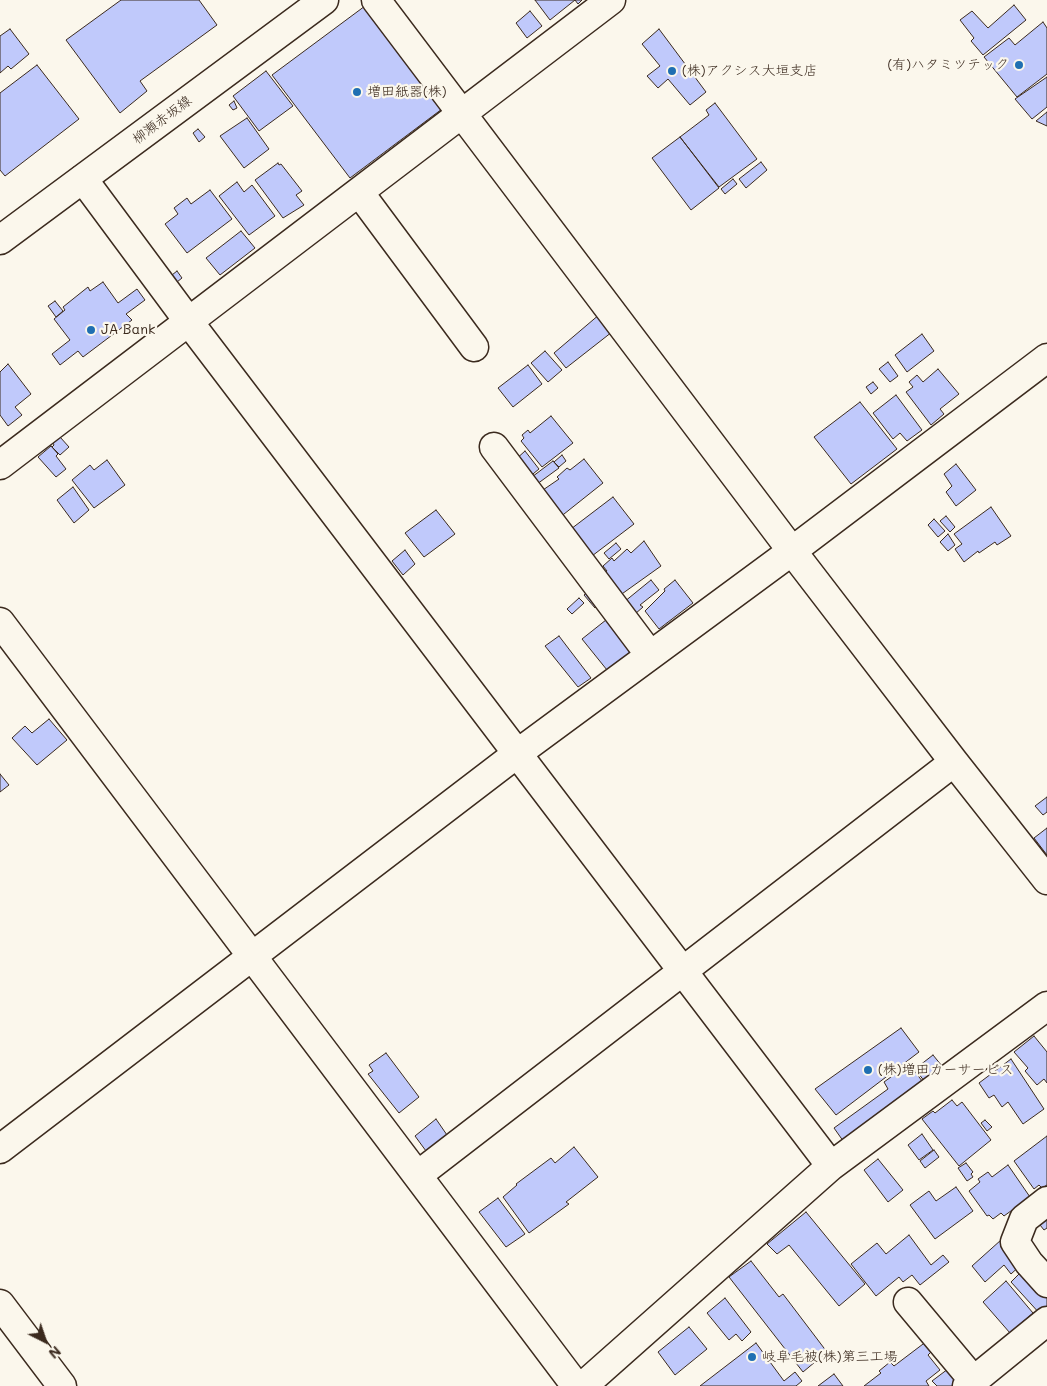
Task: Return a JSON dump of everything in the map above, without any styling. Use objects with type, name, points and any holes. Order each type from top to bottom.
[{"type":"street","name":"柳瀬赤坂線","points":[[0,240],[324,0]]},
{"type":"street","points":[[376,0],[792,551],[1047,880]]},
{"type":"street","points":[[0,465],[611,0]]},
{"type":"street","points":[[83,179],[188,322],[831,1166]]},
{"type":"street","points":[[359,192],[474,347]]},
{"type":"street","points":[[0,1149],[518,753],[792,551],[1047,358]]},
{"type":"street","points":[[494,447],[650,655]]},
{"type":"street","points":[[0,622],[576,1386]]},
{"type":"street","points":[[418,1175],[954,762]]},
{"type":"street","points":[[584,1386],[831,1166],[1047,1006]]},
{"type":"street","points":[[1047,1201],[1024,1219],[1015,1242],[1029,1263],[1047,1283]]},
{"type":"street","points":[[908,1302],[971,1384],[1047,1321]]},
{"type":"street","points":[[0,1304],[62,1386]]},
{"type":"building","points":[[121,0],[199,0],[217,25],[140,81],[147,91],[120,113],[66,40]]},
{"type":"building","points":[[535,0],[575,0],[550,20]]},
{"type":"building","points":[[1014,5],[1026,20],[983,55],[971,41],[974,38],[960,20],[972,11],[988,28]]},
{"type":"building","name":"増田紙器(株)","points":[[365,6],[442,109],[350,178],[272,75]]},
{"type":"building","points":[[530,11],[542,26],[527,38],[516,23]]},
{"type":"building","name":"(有)ハタミツテック","points":[[1043,22],[1047,28],[1047,74],[1017,97],[984,57],[1009,38],[1015,45]]},
{"type":"building","points":[[10,29],[29,54],[11,69],[8,66],[0,73],[0,36]]},
{"type":"building","name":"(株)アクシス大垣支店","points":[[659,29],[706,92],[690,105],[668,79],[658,88],[647,76],[660,66],[642,44]]},
{"type":"building","points":[[37,65],[79,119],[5,176],[0,170],[0,93]]},
{"type":"building","points":[[266,71],[293,106],[259,131],[233,96]]},
{"type":"building","points":[[1047,77],[1047,107],[1032,119],[1015,99]]},
{"type":"building","points":[[234,101],[237,108],[233,110],[229,105]]},
{"type":"building","points":[[715,103],[757,159],[719,187],[680,137],[709,115],[706,110]]},
{"type":"building","points":[[1047,112],[1047,126],[1036,121]]},
{"type":"building","points":[[247,118],[269,149],[244,168],[220,136]]},
{"type":"building","points":[[198,129],[205,137],[199,142],[193,133]]},
{"type":"building","points":[[680,137],[719,188],[691,210],[652,158]]},
{"type":"building","points":[[761,162],[767,170],[746,188],[739,179]]},
{"type":"building","points":[[278,163],[279,165],[281,164],[302,191],[296,195],[304,205],[283,218],[255,180]]},
{"type":"building","points":[[733,179],[737,184],[725,194],[721,189]]},
{"type":"building","points":[[237,182],[244,192],[252,185],[275,216],[249,235],[219,196]]},
{"type":"building","points":[[210,190],[232,219],[187,253],[165,224],[178,214],[174,208],[187,198],[191,204]]},
{"type":"building","points":[[241,231],[255,248],[220,275],[206,258]]},
{"type":"building","points":[[177,271],[182,278],[177,282],[172,275]]},
{"type":"building","name":"JA Bank","points":[[103,282],[118,303],[137,289],[145,300],[126,314],[132,320],[83,357],[78,351],[60,365],[52,354],[70,340],[54,319],[65,310],[63,307],[88,287],[90,291]]},
{"type":"building","points":[[55,301],[63,311],[56,317],[48,306]]},
{"type":"building","points":[[600,314],[612,332],[566,368],[554,353]]},
{"type":"building","points":[[922,334],[934,351],[907,372],[895,355]]},
{"type":"building","points":[[545,351],[562,370],[548,382],[531,363]]},
{"type":"building","points":[[888,362],[898,376],[890,382],[879,369]]},
{"type":"building","points":[[8,364],[31,394],[15,407],[22,415],[8,426],[0,415],[0,372]]},
{"type":"building","points":[[528,365],[542,384],[513,407],[498,388]]},
{"type":"building","points":[[938,369],[959,394],[940,409],[944,414],[931,425],[906,392],[913,387],[909,382],[917,375],[923,382]]},
{"type":"building","points":[[873,382],[878,388],[871,394],[866,387]]},
{"type":"building","points":[[896,395],[922,430],[907,441],[900,433],[893,439],[873,413]]},
{"type":"building","points":[[860,402],[897,449],[851,484],[814,437]]},
{"type":"building","points":[[551,416],[573,443],[542,467],[521,441],[524,438],[522,435],[528,430],[530,433]]},
{"type":"building","points":[[60,437],[69,447],[60,455],[52,447],[53,443]]},
{"type":"building","points":[[51,446],[66,469],[56,477],[38,457]]},
{"type":"building","points":[[525,451],[539,469],[528,478],[514,461]]},
{"type":"building","points":[[562,455],[566,461],[559,467],[554,462]]},
{"type":"building","points":[[584,459],[603,483],[559,518],[540,492],[559,479],[557,477],[567,468],[570,470]]},
{"type":"building","points":[[107,460],[125,485],[94,508],[72,480],[90,465],[94,470]]},
{"type":"building","points":[[553,461],[559,468],[533,487],[528,480]]},
{"type":"building","points":[[956,464],[976,490],[956,506],[946,492],[952,486],[944,474]]},
{"type":"building","points":[[73,487],[89,510],[74,523],[57,500]]},
{"type":"building","points":[[613,497],[634,524],[588,559],[567,532]]},
{"type":"building","points":[[991,507],[1011,536],[997,545],[995,542],[979,553],[978,551],[964,562],[955,549],[962,544],[954,534]]},
{"type":"building","points":[[436,510],[455,534],[424,557],[405,533]]},
{"type":"building","points":[[946,516],[955,527],[950,532],[940,521]]},
{"type":"building","points":[[934,519],[945,531],[938,537],[928,525]]},
{"type":"building","points":[[948,534],[955,545],[948,551],[940,542]]},
{"type":"building","points":[[644,541],[661,566],[619,596],[602,575],[607,571],[603,566],[612,558],[614,561],[627,549],[631,553]]},
{"type":"building","points":[[616,543],[621,549],[609,559],[604,553]]},
{"type":"building","points":[[405,550],[415,564],[403,575],[392,561]]},
{"type":"building","points":[[651,580],[659,590],[640,605],[643,607],[635,614],[624,602]]},
{"type":"building","points":[[675,580],[693,603],[659,629],[645,611],[665,591],[664,589]]},
{"type":"building","points":[[590,590],[600,603],[595,608],[584,595]]},
{"type":"building","points":[[579,598],[584,603],[572,614],[567,609]]},
{"type":"building","points":[[611,616],[636,648],[607,670],[582,639]]},
{"type":"building","points":[[559,636],[591,678],[578,687],[545,646]]},
{"type":"building","points":[[49,719],[67,740],[37,765],[12,738],[25,726],[32,733]]},
{"type":"building","points":[[0,774],[9,785],[0,792]]},
{"type":"building","points":[[1047,797],[1047,812],[1043,815],[1035,806]]},
{"type":"building","points":[[1047,828],[1047,855],[1034,838]]},
{"type":"building","name":"(株)増田カーサービス","points":[[901,1028],[919,1052],[836,1115],[815,1089]]},
{"type":"building","points":[[1034,1036],[1047,1052],[1047,1083],[1044,1079],[1037,1085],[1025,1071],[1028,1068],[1014,1052]]},
{"type":"building","points":[[386,1053],[419,1097],[399,1113],[368,1074],[373,1071],[369,1065]]},
{"type":"building","points":[[933,1055],[946,1071],[928,1086],[915,1069]]},
{"type":"building","points":[[1011,1059],[1044,1109],[1023,1124],[1008,1102],[1002,1107],[994,1095],[989,1098],[979,1083]]},
{"type":"building","points":[[909,1064],[926,1086],[846,1145],[834,1128],[888,1089],[884,1082]]},
{"type":"building","points":[[952,1100],[957,1106],[962,1102],[991,1140],[959,1166],[922,1119],[933,1111],[935,1113]]},
{"type":"building","points":[[436,1119],[447,1135],[426,1151],[415,1136]]},
{"type":"building","points":[[985,1120],[992,1127],[987,1131],[981,1123]]},
{"type":"building","points":[[922,1134],[933,1150],[919,1160],[908,1145]]},
{"type":"building","points":[[1047,1136],[1047,1185],[1042,1188],[1039,1185],[1034,1189],[1014,1161]]},
{"type":"building","points":[[574,1147],[598,1177],[566,1202],[569,1204],[529,1233],[503,1197],[516,1184],[551,1158],[555,1163]]},
{"type":"building","points":[[934,1150],[939,1157],[925,1168],[920,1161]]},
{"type":"building","points":[[878,1159],[903,1190],[888,1202],[864,1170]]},
{"type":"building","points":[[966,1163],[973,1172],[971,1174],[973,1177],[967,1181],[958,1168]]},
{"type":"building","points":[[1008,1165],[1030,1197],[1004,1216],[1001,1213],[993,1219],[989,1215],[987,1216],[969,1191],[980,1182],[978,1179],[988,1172],[992,1177]]},
{"type":"building","points":[[956,1187],[973,1211],[935,1239],[910,1205],[929,1191],[936,1201]]},
{"type":"building","points":[[498,1198],[525,1234],[506,1247],[479,1212]]},
{"type":"building","points":[[806,1212],[865,1284],[839,1306],[789,1245],[777,1254],[767,1244]]},
{"type":"building","points":[[1047,1219],[1047,1228],[1044,1230],[1040,1225]]},
{"type":"building","points":[[909,1235],[931,1265],[943,1255],[949,1262],[920,1285],[912,1275],[903,1282],[899,1277],[876,1296],[851,1264],[877,1243],[886,1254]]},
{"type":"building","points":[[1001,1240],[1023,1263],[1011,1274],[1004,1265],[985,1282],[972,1266]]},
{"type":"building","points":[[751,1261],[779,1297],[783,1294],[827,1352],[803,1372],[729,1277]]},
{"type":"building","points":[[1023,1270],[1047,1297],[1047,1310],[1041,1315],[1011,1282]]},
{"type":"building","points":[[1006,1281],[1033,1313],[1010,1333],[983,1302]]},
{"type":"building","points":[[725,1298],[751,1332],[742,1341],[736,1334],[729,1340],[707,1313]]},
{"type":"building","points":[[689,1327],[707,1349],[675,1375],[658,1352]]},
{"type":"building","points":[[927,1341],[934,1349],[928,1355],[940,1370],[926,1381],[929,1386],[864,1386],[881,1373],[879,1371],[890,1362],[894,1366]]},
{"type":"building","name":"岐阜毛被(株)第三工場","points":[[756,1343],[784,1381],[795,1372],[802,1381],[796,1386],[700,1386]]},
{"type":"building","points":[[952,1366],[963,1381],[956,1386],[937,1386],[932,1381]]},
{"type":"building","points":[[834,1374],[843,1386],[818,1386]]},
{"type":"place","name":"(有)ハタミツテック","points":[[1019,65]]},
{"type":"place","name":"(株)アクシス大垣支店","points":[[672,71]]},
{"type":"place","name":"増田紙器(株)","points":[[357,92]]},
{"type":"place","name":"JA Bank","points":[[91,330]]},
{"type":"place","name":"(株)増田カーサービス","points":[[868,1070]]},
{"type":"place","name":"岐阜毛被(株)第三工場","points":[[752,1357]]}]
